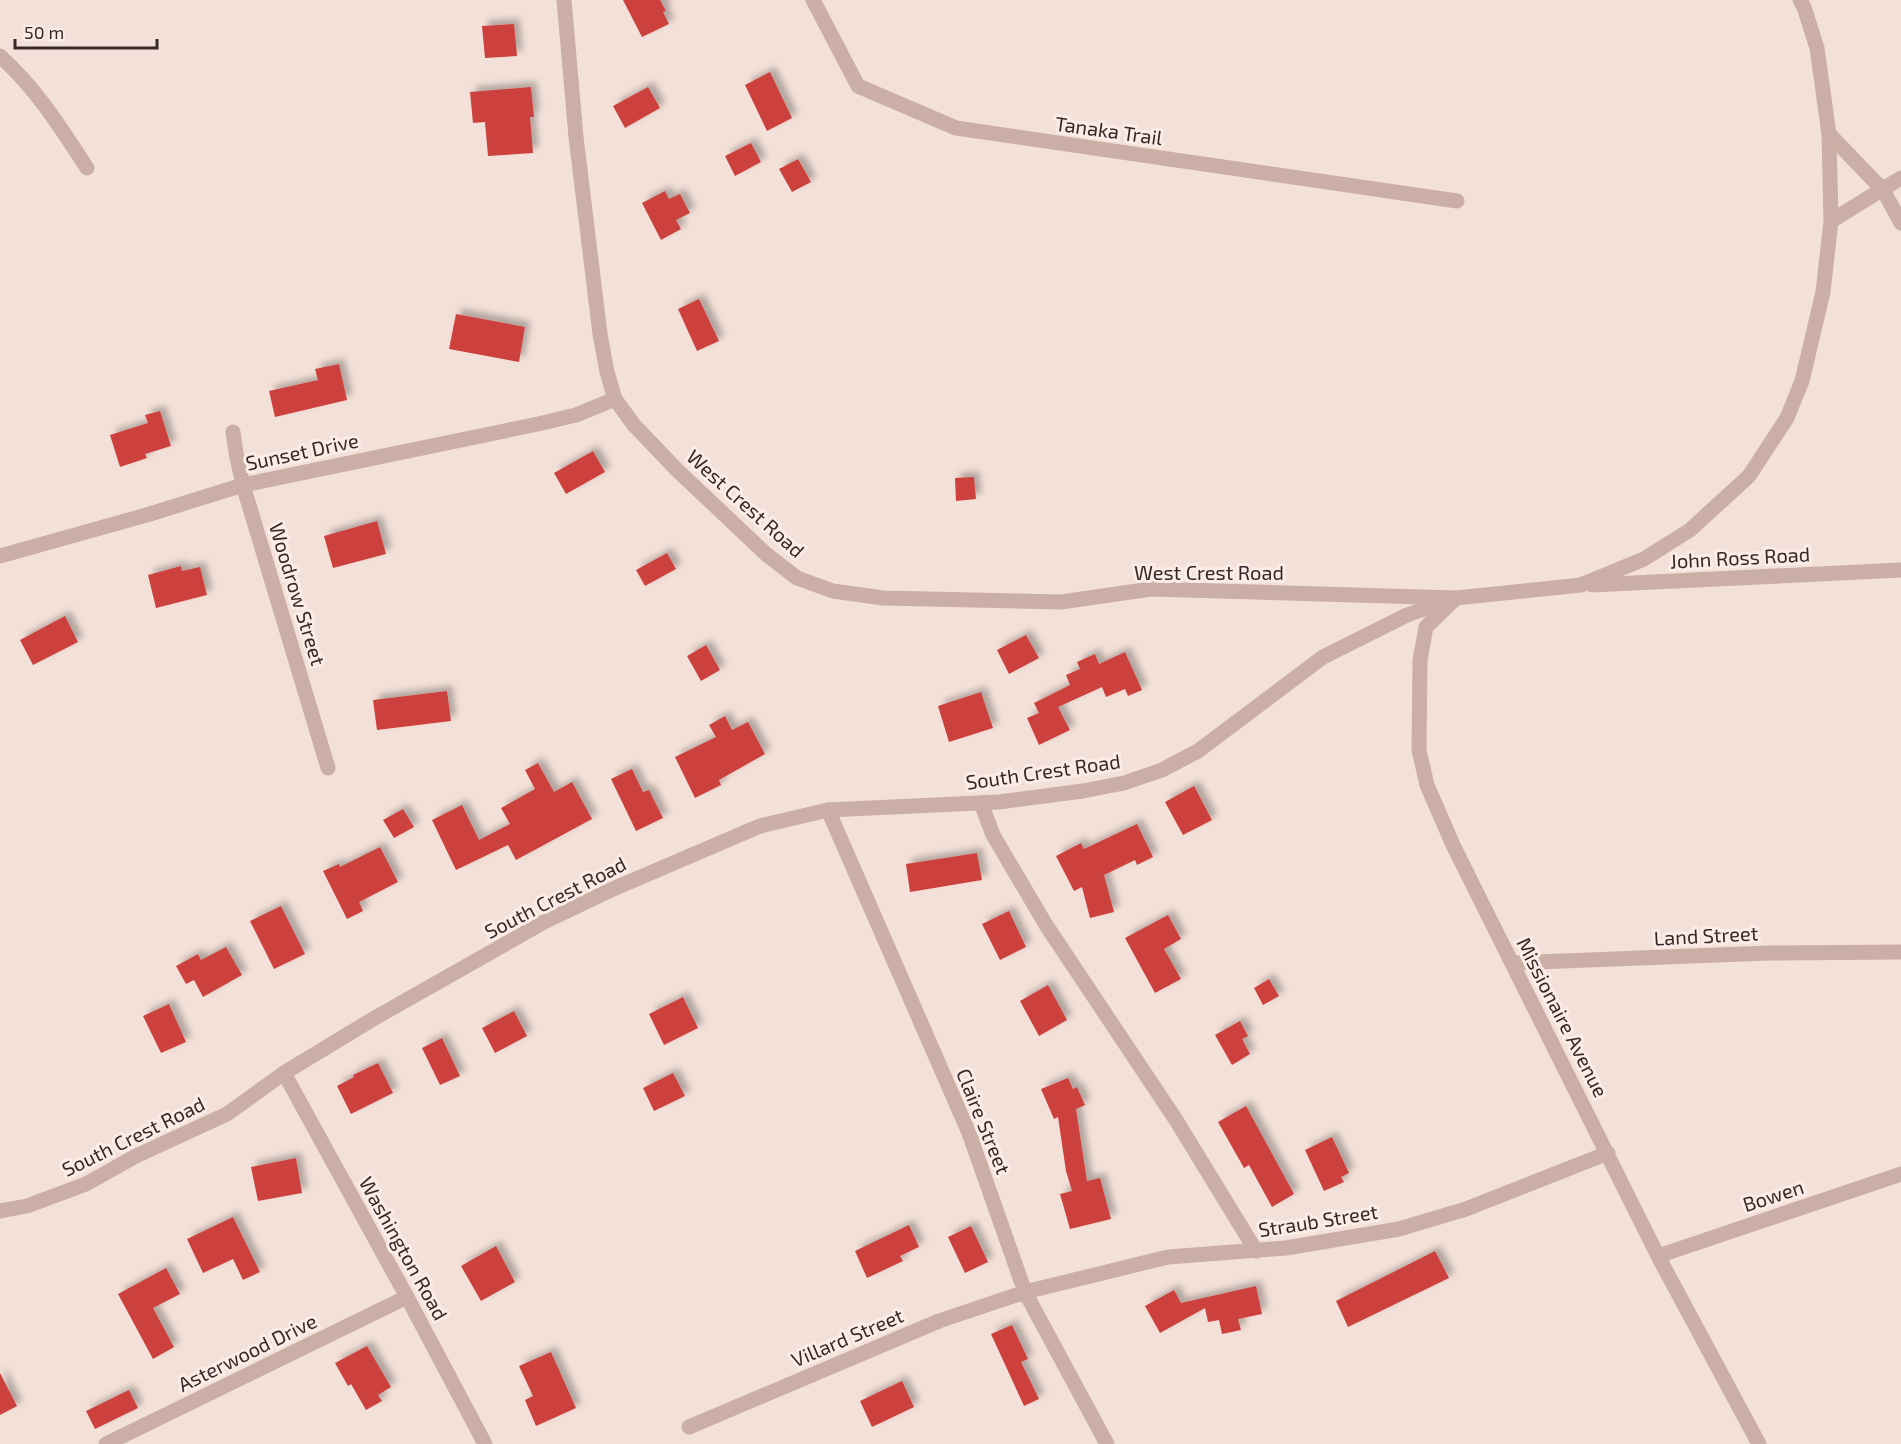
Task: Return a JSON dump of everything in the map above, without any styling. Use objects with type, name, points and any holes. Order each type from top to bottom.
[{"type":"street","name":"West Crest Road","points":[[564,0],[576,137],[598,322],[606,372],[615,399],[634,424],[677,470],[766,554],[797,578],[833,591],[883,597],[1061,602],[1151,590],[1456,598]]},
{"type":"street","name":"Tanaka Trail","points":[[813,0],[858,86],[956,128],[1457,201]]},
{"type":"street","name":"South Crest Road","points":[[0,1211],[27,1206],[86,1184],[136,1156],[227,1114],[284,1073],[382,1014],[544,922],[760,826],[828,810],[999,802],[1124,783],[1162,770],[1198,752],[1323,657],[1407,615],[1456,598],[1581,585],[1644,559],[1690,530],[1749,476],[1787,418],[1802,381],[1824,292],[1831,221],[1829,134],[1817,48],[1800,0]]},
{"type":"street","points":[[0,56],[13,67],[50,110],[87,168]]},
{"type":"street","points":[[1829,134],[1883,190],[1901,223]]},
{"type":"street","points":[[1831,221],[1901,178]]},
{"type":"street","name":"Sunset Drive","points":[[0,556],[243,485],[538,424],[576,415],[615,399]]},
{"type":"street","name":"Woodrow Street","points":[[233,432],[243,485],[328,768]]},
{"type":"street","name":"John Ross Road","points":[[1581,585],[1901,570]]},
{"type":"street","name":"Missionaire Avenue","points":[[1456,598],[1426,627],[1420,660],[1419,750],[1427,784],[1454,845],[1658,1256],[1759,1444]]},
{"type":"street","points":[[981,803],[993,834],[1046,925],[1176,1120],[1256,1251]]},
{"type":"street","name":"Claire Street","points":[[828,810],[969,1133],[1025,1292],[1107,1444]]},
{"type":"street","name":"Land Street","points":[[1513,963],[1769,953],[1901,952]]},
{"type":"street","name":"Washington Road","points":[[284,1073],[485,1444]]},
{"type":"street","name":"Straub Street","points":[[1025,1292],[1168,1257],[1286,1248],[1399,1229],[1466,1209],[1608,1153]]},
{"type":"street","name":"Bowen","points":[[1658,1256],[1901,1174]]},
{"type":"street","name":"Villard Street","points":[[689,1427],[939,1321],[1025,1292]]},
{"type":"street","name":"Asterwood Drive","points":[[106,1444],[407,1297]]},
{"type":"building","points":[[623,0],[660,0],[669,24],[642,37]]},
{"type":"building","points":[[514,24],[517,56],[485,58],[482,26]]},
{"type":"building","points":[[770,72],[792,118],[767,131],[745,85]]},
{"type":"building","points":[[531,87],[534,117],[530,117],[533,153],[488,156],[485,122],[473,123],[470,92]]},
{"type":"building","points":[[648,87],[660,108],[625,128],[613,106]]},
{"type":"building","points":[[751,143],[761,162],[735,176],[725,156]]},
{"type":"building","points":[[798,159],[811,182],[792,192],[779,169]]},
{"type":"building","points":[[665,191],[669,199],[680,194],[690,213],[676,220],[681,229],[661,240],[642,203]]},
{"type":"building","points":[[699,299],[719,341],[697,351],[678,309]]},
{"type":"building","points":[[456,314],[525,327],[519,362],[449,349]]},
{"type":"building","points":[[339,364],[347,400],[275,417],[269,391],[318,380],[315,369]]},
{"type":"building","points":[[160,411],[171,446],[145,454],[147,458],[120,467],[110,435],[148,423],[145,415]]},
{"type":"building","points":[[593,451],[605,472],[566,494],[554,473]]},
{"type":"building","points":[[974,477],[976,499],[956,501],[955,478]]},
{"type":"building","points":[[377,521],[386,554],[333,568],[324,536]]},
{"type":"building","points":[[667,553],[676,569],[645,586],[636,570]]},
{"type":"building","points":[[181,566],[182,571],[200,567],[207,595],[156,608],[148,575]]},
{"type":"building","points":[[65,616],[78,642],[33,665],[20,640]]},
{"type":"building","points":[[1026,635],[1039,658],[1009,674],[997,650]]},
{"type":"building","points":[[706,645],[720,670],[701,681],[687,656]]},
{"type":"building","points":[[1125,652],[1142,690],[1128,696],[1125,689],[1106,697],[1102,687],[1058,707],[1070,730],[1039,745],[1027,718],[1039,713],[1034,703],[1070,685],[1066,675],[1080,669],[1077,662],[1095,654],[1099,664]]},
{"type":"building","points":[[447,691],[451,721],[377,730],[373,700]]},
{"type":"building","points":[[981,692],[993,728],[949,742],[938,706]]},
{"type":"building","points":[[725,716],[732,730],[748,722],[765,754],[719,780],[721,785],[695,798],[675,757],[716,737],[709,725]]},
{"type":"building","points":[[538,763],[554,792],[572,782],[592,819],[516,860],[508,845],[456,870],[432,820],[462,805],[479,840],[510,824],[501,808],[535,789],[525,770]]},
{"type":"building","points":[[632,769],[643,792],[649,790],[663,818],[636,831],[611,779]]},
{"type":"building","points":[[1194,786],[1212,820],[1183,835],[1165,802]]},
{"type":"building","points":[[403,809],[414,827],[394,838],[383,820]]},
{"type":"building","points":[[1137,824],[1153,857],[1137,865],[1135,860],[1104,875],[1114,912],[1090,918],[1082,887],[1074,891],[1056,856],[1081,843],[1084,849]]},
{"type":"building","points":[[380,847],[398,882],[359,902],[363,911],[347,919],[323,871],[339,864],[340,867]]},
{"type":"building","points":[[977,853],[982,880],[910,892],[906,864]]},
{"type":"building","points":[[281,906],[305,954],[274,969],[250,921]]},
{"type":"building","points":[[1009,911],[1026,947],[1000,960],[982,924]]},
{"type":"building","points":[[1168,915],[1181,939],[1164,949],[1181,979],[1155,993],[1125,938]]},
{"type":"building","points":[[226,947],[242,975],[203,997],[194,980],[186,984],[176,966],[198,954],[201,960]]},
{"type":"building","points":[[1269,979],[1279,996],[1263,1005],[1254,988]]},
{"type":"building","points":[[1048,985],[1067,1020],[1039,1036],[1020,1001]]},
{"type":"building","points":[[683,997],[698,1028],[664,1045],[649,1014]]},
{"type":"building","points":[[169,1004],[186,1042],[161,1053],[143,1016]]},
{"type":"building","points":[[514,1011],[527,1036],[495,1053],[482,1028]]},
{"type":"building","points":[[1240,1021],[1248,1036],[1242,1039],[1250,1054],[1232,1065],[1215,1035]]},
{"type":"building","points":[[442,1038],[460,1076],[440,1085],[422,1048]]},
{"type":"building","points":[[378,1063],[393,1093],[351,1114],[337,1086]]},
{"type":"building","points":[[673,1073],[685,1096],[654,1111],[643,1088]]},
{"type":"building","points":[[1068,1078],[1073,1089],[1077,1087],[1085,1105],[1076,1109],[1087,1181],[1100,1178],[1111,1219],[1070,1229],[1060,1194],[1072,1191],[1066,1171],[1058,1117],[1054,1119],[1041,1089]]},
{"type":"building","points":[[1246,1106],[1294,1194],[1272,1207],[1249,1165],[1244,1168],[1218,1122]]},
{"type":"building","points":[[1332,1137],[1349,1173],[1341,1177],[1344,1182],[1324,1191],[1305,1150]]},
{"type":"building","points":[[296,1158],[302,1193],[258,1201],[251,1167]]},
{"type":"building","points":[[233,1217],[260,1272],[243,1280],[233,1259],[203,1273],[187,1239]]},
{"type":"building","points":[[909,1225],[919,1247],[900,1256],[903,1261],[867,1278],[855,1251]]},
{"type":"building","points":[[971,1226],[988,1262],[965,1273],[948,1237]]},
{"type":"building","points":[[496,1246],[515,1282],[481,1301],[461,1266]]},
{"type":"building","points":[[1435,1251],[1449,1278],[1348,1327],[1336,1301]]},
{"type":"building","points":[[166,1268],[180,1294],[153,1308],[174,1347],[153,1359],[118,1294]]},
{"type":"building","points":[[1256,1286],[1262,1314],[1238,1319],[1241,1330],[1222,1334],[1219,1320],[1208,1322],[1205,1308],[1160,1333],[1145,1306],[1174,1290],[1181,1303]]},
{"type":"building","points":[[1012,1325],[1028,1359],[1021,1362],[1039,1399],[1024,1406],[991,1334]]},
{"type":"building","points":[[367,1346],[391,1387],[378,1395],[382,1401],[366,1410],[351,1384],[348,1386],[335,1363]]},
{"type":"building","points":[[551,1352],[576,1408],[536,1426],[525,1400],[533,1396],[519,1366]]},
{"type":"building","points":[[0,1373],[17,1406],[0,1415]]},
{"type":"building","points":[[902,1381],[914,1407],[872,1427],[860,1401]]},
{"type":"building","points":[[129,1390],[138,1408],[95,1429],[86,1411]]}]
